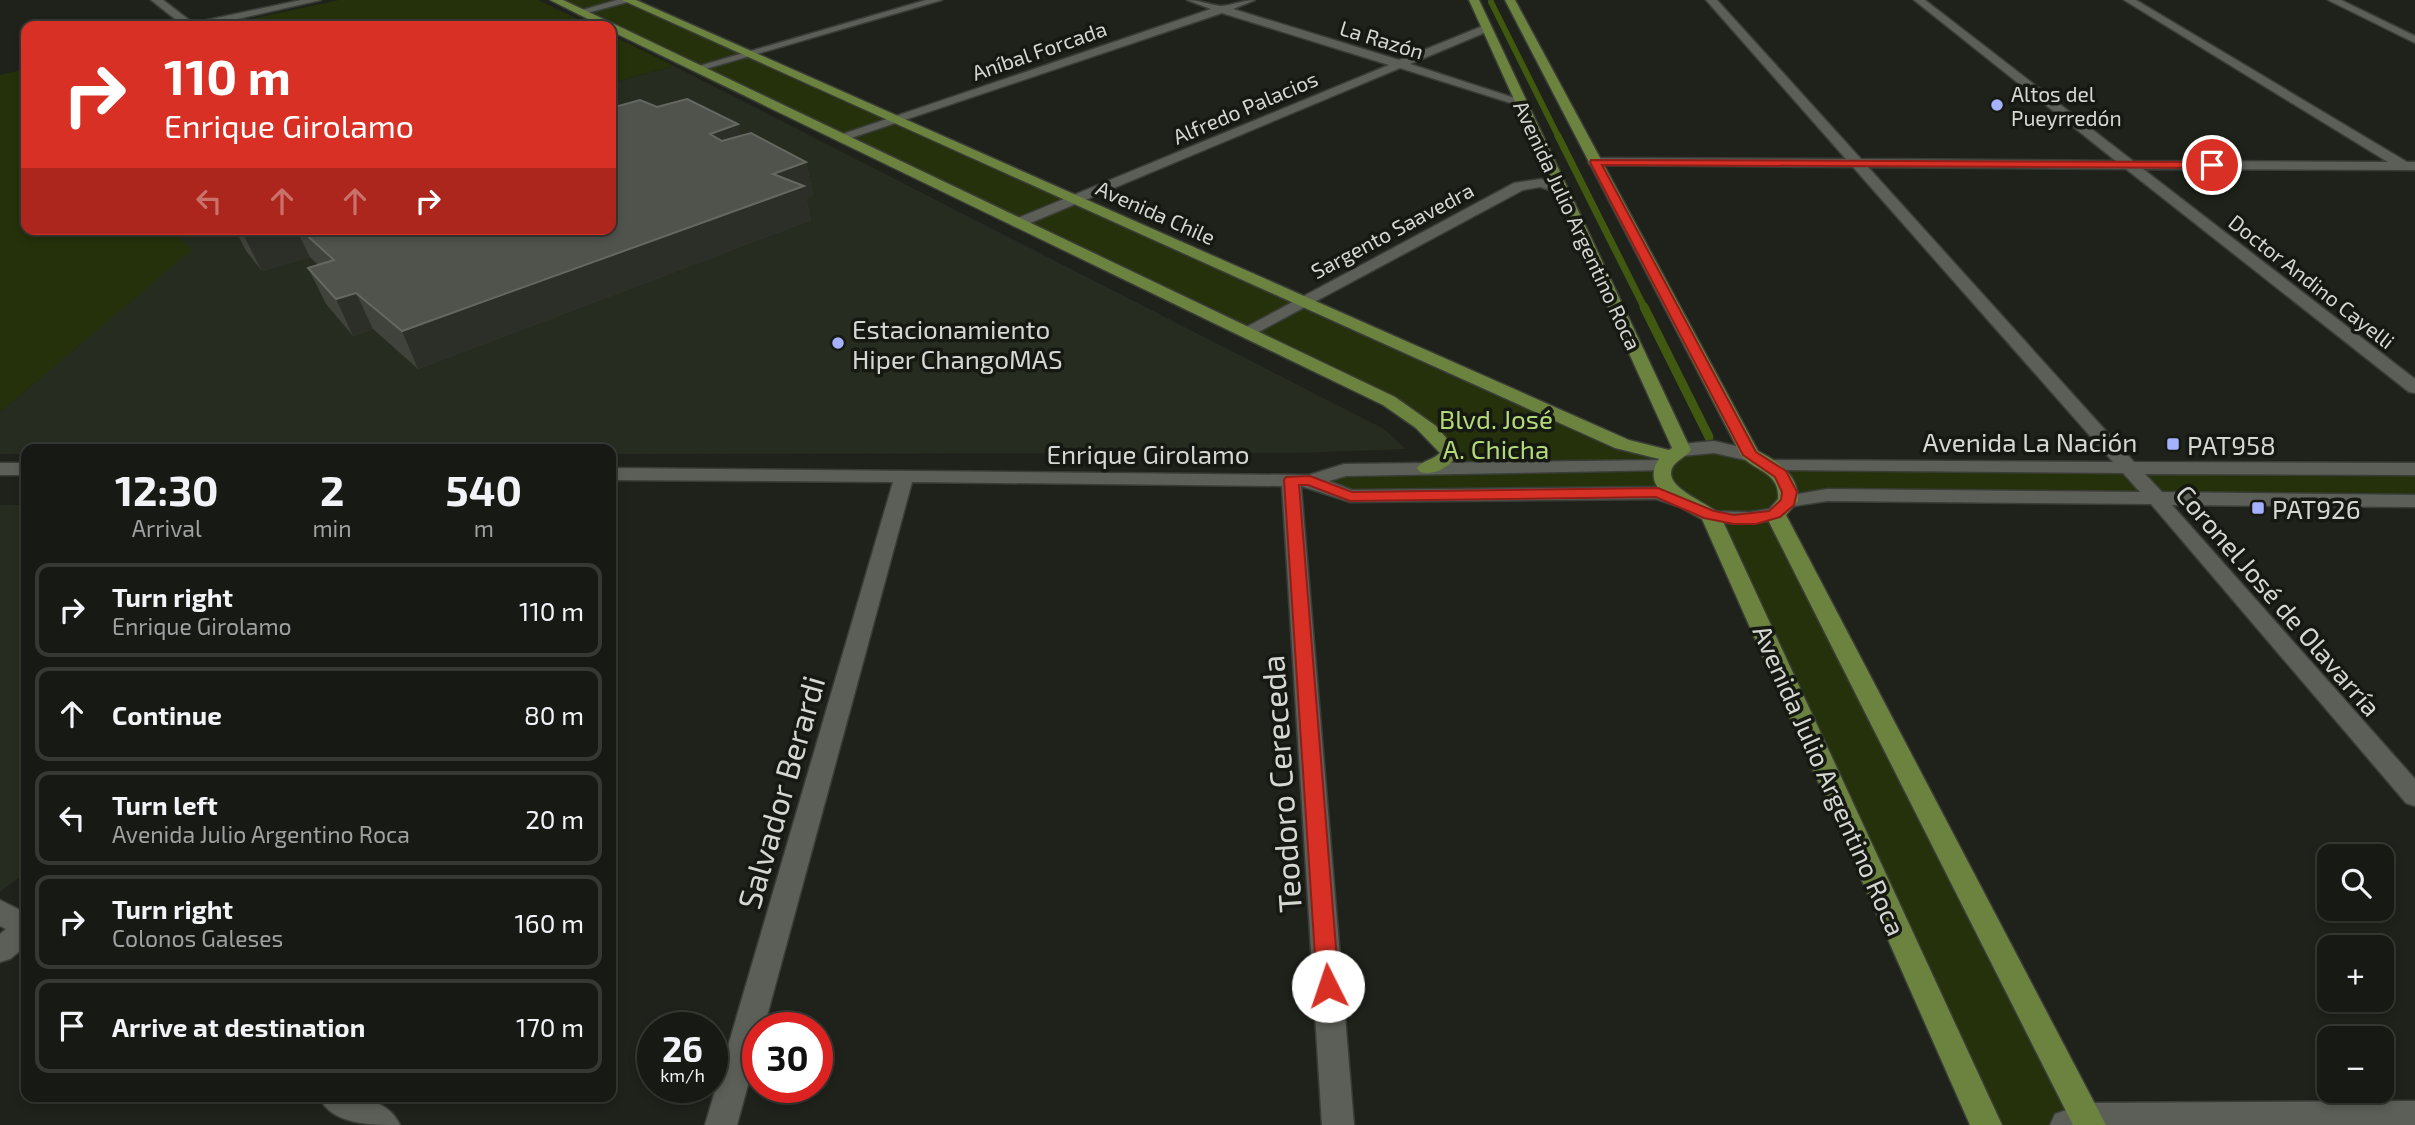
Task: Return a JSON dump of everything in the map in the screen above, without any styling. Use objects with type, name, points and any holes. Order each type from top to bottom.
[{"type":"main road","points":[[555,0],[598,21]]},
{"type":"main road","name":"Avenida Chile","points":[[628,0],[1622,444],[1671,458]]},
{"type":"main road","name":"Avenida Julio Argentino Roca","points":[[1474,0],[1562,190],[1671,458],[1662,477],[1668,489],[1680,501]]},
{"type":"main road","name":"Avenida Julio Argentino Roca","points":[[1510,0],[1750,455]]},
{"type":"main road","points":[[616,30],[1389,401],[1421,421],[1450,453],[1441,463],[1427,468]]},
{"type":"main road","points":[[1750,455],[1771,466],[1787,483],[1782,508],[2081,1123]]},
{"type":"main road","points":[[1680,501],[1710,515]]},
{"type":"main road","name":"Avenida Julio Argentino Roca","points":[[1710,515],[1986,1125]]},
{"type":"street","points":[[156,0],[185,21]]},
{"type":"street","points":[[216,21],[316,0]]},
{"type":"street","points":[[580,12],[628,0]]},
{"type":"street","points":[[698,68],[937,0]]},
{"type":"street","name":"La Razón","points":[[1192,0],[1521,102]]},
{"type":"street","name":"Aníbal Forcada","points":[[840,137],[1250,0]]},
{"type":"street","name":"Coronel José de Olavarría","points":[[1711,0],[2155,497],[2415,796]]},
{"type":"street","name":"Doctor Andino Cayelli","points":[[1919,0],[2415,388]]},
{"type":"street","points":[[2129,0],[2412,168]]},
{"type":"street","points":[[2333,0],[2415,40]]},
{"type":"street","name":"Alfredo Palacios","points":[[1018,223],[1487,28]]},
{"type":"street","points":[[1595,162],[2412,168]]},
{"type":"street","name":"Sargento Saavedra","points":[[1245,332],[1519,186],[1541,183],[1562,190]]},
{"type":"street","points":[[1301,480],[1344,470],[1671,458],[1714,447],[1750,455]]},
{"type":"street","name":"Avenida La Nación","points":[[1771,466],[2415,469]]},
{"type":"street","points":[[0,469],[21,469]]},
{"type":"street","name":"Enrique Girolamo","points":[[616,475],[1301,480],[1350,496],[1658,493],[1680,501]]},
{"type":"street","name":"Salvador Berardi","points":[[721,1125],[904,477]]},
{"type":"street","name":"Teodoro Cereceda","points":[[1301,480],[1338,1125]]},
{"type":"street","name":"Avenida La Nación","points":[[1710,515],[1756,519],[1827,495],[2415,501]]},
{"type":"street","points":[[0,912],[21,925]]},
{"type":"street","points":[[0,950],[21,932]]},
{"type":"street","points":[[343,1102],[384,1125]]},
{"type":"street","points":[[2081,1123],[2415,1116]]},
{"type":"shaded area","points":[[674,66],[1384,429],[1406,449],[1297,453],[616,454],[616,444],[21,444],[21,454],[0,454],[0,412],[191,250],[175,235],[616,235],[616,82]]},
{"type":"shaded area","points":[[0,505],[21,505],[21,876],[0,892]]},
{"type":"green space","points":[[339,0],[538,0],[582,21],[243,21]]},
{"type":"green space","name":"Blvd. José A. Chicha","points":[[555,0],[627,0],[1622,444],[1670,456],[1696,447],[1771,466],[2415,469],[2415,501],[1827,495],[1788,501],[1775,514],[2090,1125],[1986,1125],[1710,515],[1658,493],[1350,496],[1310,481],[1344,470],[1427,468],[1447,457],[1421,421],[616,30],[616,21],[598,21]]},
{"type":"green space","points":[[616,37],[674,66],[616,82]]},
{"type":"green space","points":[[21,70],[21,235],[176,235],[192,250],[0,412],[0,75]]},
{"type":"building","points":[[687,99],[738,124],[710,134],[722,141],[751,133],[806,162],[773,174],[804,186],[402,331],[356,293],[336,299],[308,268],[334,260],[307,235],[616,235],[616,107],[640,100],[657,107]]},
{"type":"waterway","points":[[1491,2],[1558,136]]},
{"type":"waterway","points":[[1558,136],[1645,309]]},
{"type":"waterway","points":[[1645,309],[1709,437]]},
{"type":"place","name":"Altos del Pueyrredón","points":[[1997,105]]},
{"type":"place","name":"Estacionamiento Hiper ChangoMAS","points":[[838,343]]},
{"type":"place","name":"PAT958","points":[[2173,444]]},
{"type":"place","name":"PAT926","points":[[2258,508]]},
{"type":"route","points":[[1328,986],[1291,480],[1310,481],[1350,496],[1658,493],[1710,515],[1734,519],[1756,519],[1775,514],[1788,501],[1790,492],[1781,474],[1750,455],[1595,162],[2212,165]]}]
